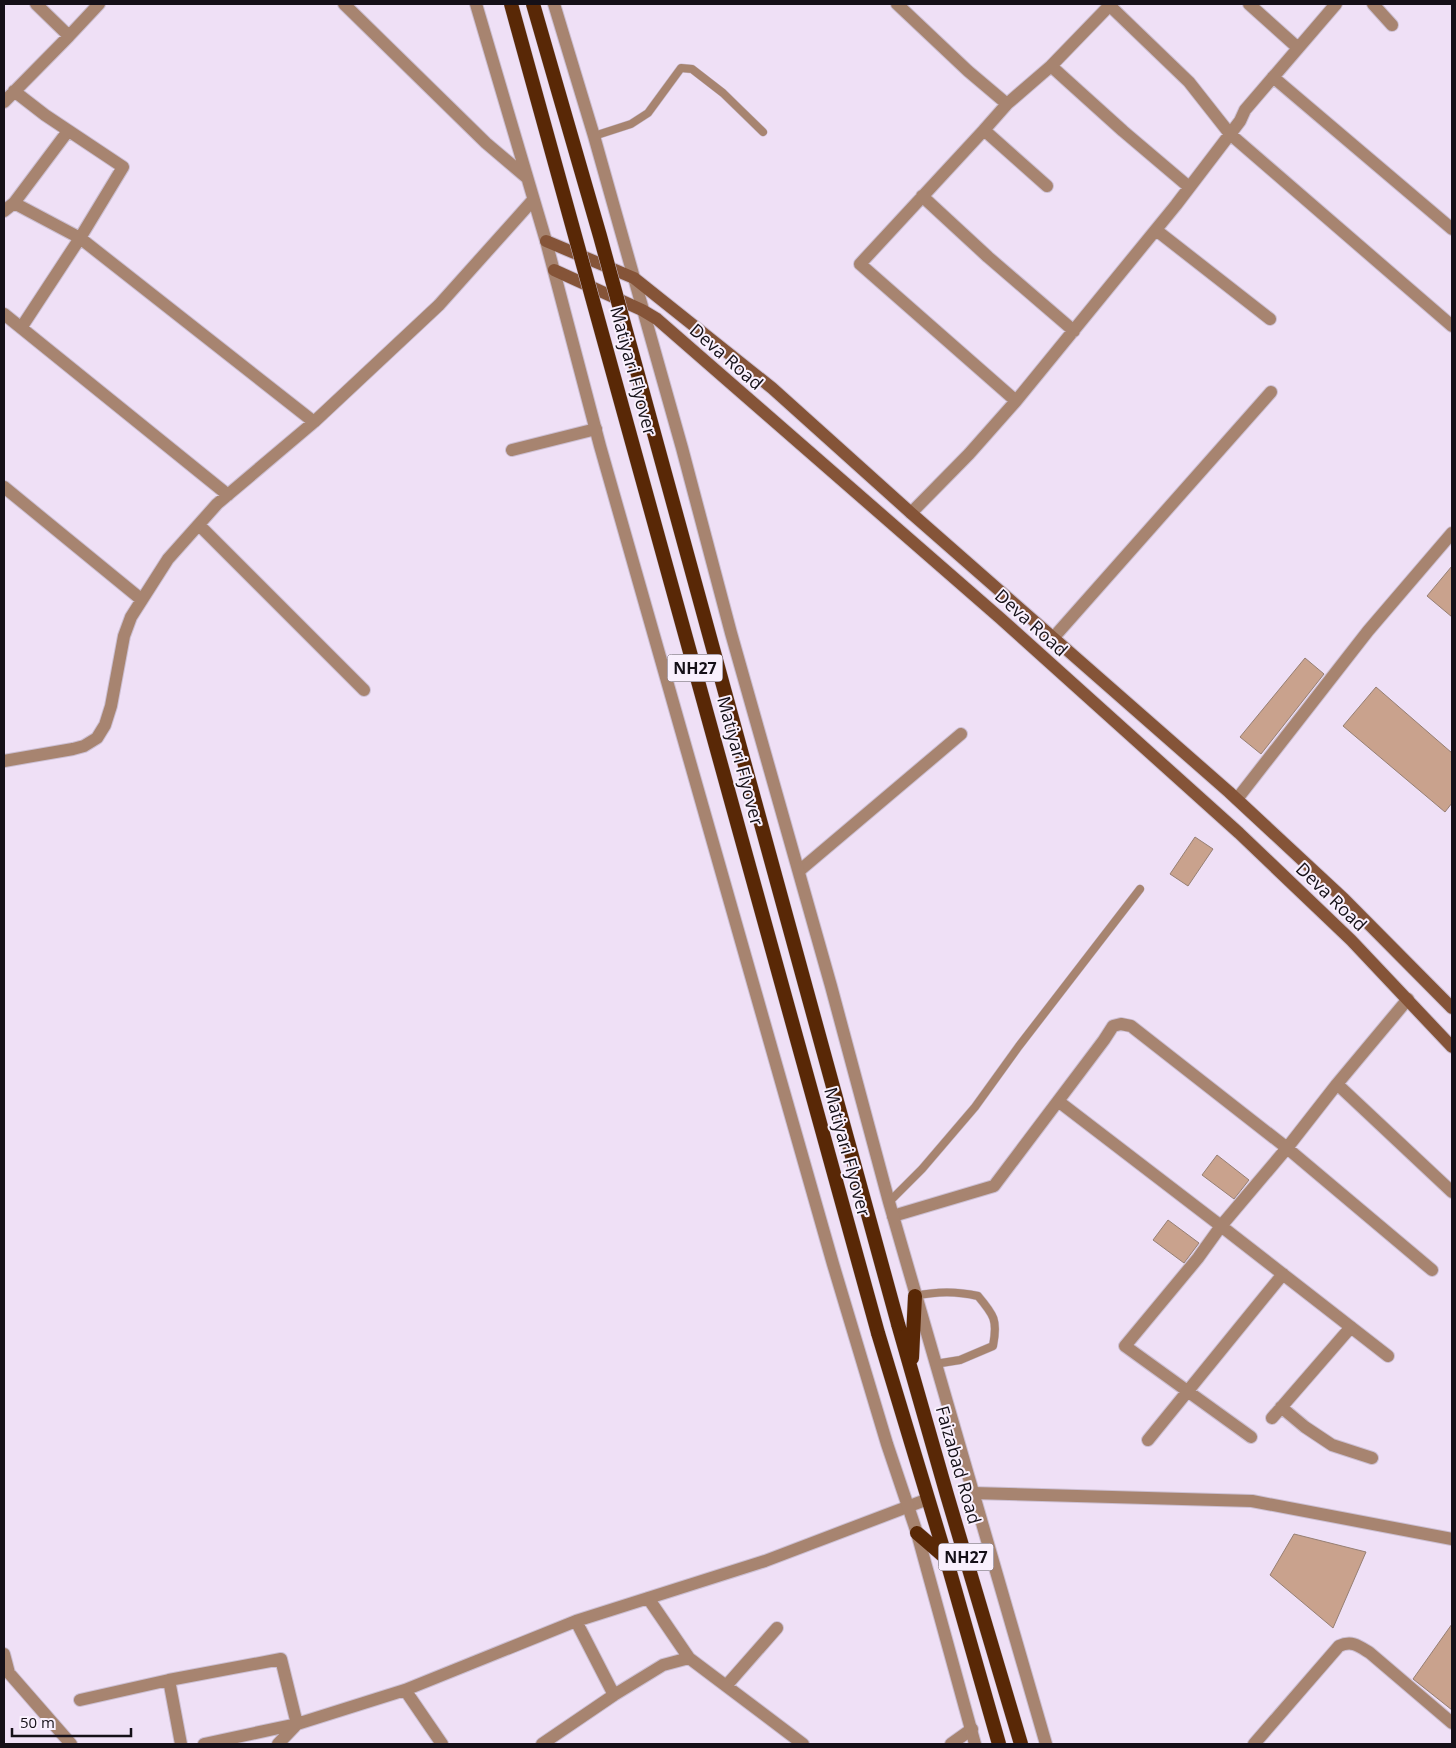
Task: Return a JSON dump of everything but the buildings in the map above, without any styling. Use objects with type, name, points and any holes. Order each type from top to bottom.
[{"type":"highway","name":"Matiyari Flyover","points":[[511,4],[878,1333],[928,1499]]},
{"type":"highway","name":"Matiyari Flyover","points":[[533,4],[608,265],[911,1368]]},
{"type":"highway","points":[[911,1368],[915,1296]]},
{"type":"highway","name":"Faizabad Road","points":[[911,1368],[1021,1744]]},
{"type":"highway","name":"NH27","points":[[928,1499],[999,1744]]},
{"type":"highway","points":[[917,1534],[946,1558]]},
{"type":"main road","name":"Deva Road","points":[[546,241],[634,278],[772,388],[911,513],[1237,799],[1344,899],[1452,1008]]},
{"type":"main road","name":"Deva Road","points":[[554,270],[642,310],[657,319],[1000,618],[1231,826],[1351,940],[1452,1047]]},
{"type":"street","points":[[36,4],[69,36]]},
{"type":"street","points":[[4,102],[99,4]]},
{"type":"street","points":[[344,4],[480,137],[526,177]]},
{"type":"street","points":[[476,4],[546,241],[596,429],[833,1264],[887,1444],[917,1534],[975,1744]]},
{"type":"street","points":[[554,4],[634,278],[831,986],[915,1296],[1046,1744]]},
{"type":"street","points":[[897,4],[1007,104]]},
{"type":"street","points":[[1016,401],[860,264],[1007,104],[1051,66],[1110,4],[1189,82],[1230,134],[1452,326]]},
{"type":"street","points":[[1248,4],[1298,48]]},
{"type":"street","points":[[911,513],[969,454],[1016,401],[1156,230],[1230,134],[1245,110],[1336,4]]},
{"type":"street","points":[[1373,4],[1392,25]]},
{"type":"street","points":[[1051,66],[1189,187]]},
{"type":"street","points":[[1273,77],[1452,230]]},
{"type":"street","points":[[14,91],[45,115],[123,167],[80,238],[21,328]]},
{"type":"street","points":[[984,130],[1047,186]]},
{"type":"street","points":[[68,131],[9,207],[80,238],[314,422]]},
{"type":"street","points":[[922,196],[988,257],[1074,331]]},
{"type":"street","points":[[4,761],[73,749],[84,746],[97,738],[105,725],[111,706],[124,636],[131,617],[168,559],[217,504],[314,422],[439,305],[533,200]]},
{"type":"street","points":[[1156,230],[1270,319]]},
{"type":"street","points":[[4,314],[228,495]]},
{"type":"street","points":[[1054,637],[1271,392]]},
{"type":"street","points":[[512,450],[596,429]]},
{"type":"street","points":[[4,486],[142,600]]},
{"type":"street","points":[[200,525],[364,690]]},
{"type":"street","points":[[1237,799],[1368,631],[1452,533]]},
{"type":"street","points":[[799,871],[961,734]]},
{"type":"street","points":[[1251,1437],[1125,1346],[1408,999]]},
{"type":"street","points":[[893,1216],[994,1186],[1113,1026],[1121,1024],[1131,1026],[1287,1148],[1432,1270]]},
{"type":"street","points":[[1337,1084],[1452,1192]]},
{"type":"street","points":[[1058,1101],[1388,1356]]},
{"type":"street","points":[[1148,1440],[1283,1274]]},
{"type":"street","points":[[1272,1418],[1351,1327]]},
{"type":"street","points":[[1281,1407],[1305,1427],[1332,1445],[1372,1458]]},
{"type":"street","points":[[972,1493],[1252,1501],[1452,1539]]},
{"type":"street","points":[[204,1744],[297,1724],[405,1690],[576,1621],[765,1561],[928,1499]]},
{"type":"street","points":[[648,1598],[689,1658],[802,1744]]},
{"type":"street","points":[[576,1621],[614,1695]]},
{"type":"street","points":[[726,1686],[777,1628]]},
{"type":"street","points":[[1254,1744],[1340,1646],[1347,1642],[1356,1644],[1370,1653],[1452,1723]]},
{"type":"street","points":[[4,1654],[9,1673],[72,1744]]},
{"type":"street","points":[[542,1744],[614,1695],[663,1665],[689,1658]]},
{"type":"street","points":[[80,1700],[169,1680],[281,1659],[297,1724]]},
{"type":"street","points":[[169,1680],[181,1744]]},
{"type":"street","points":[[405,1690],[442,1744]]},
{"type":"street","points":[[278,1744],[297,1724]]},
{"type":"street","points":[[951,1744],[972,1729]]},
{"type":"lane","points":[[594,136],[631,124],[648,113],[681,68],[692,69],[723,93],[763,132]]},
{"type":"lane","points":[[889,1202],[922,1169],[975,1107],[1019,1046],[1140,889]]},
{"type":"lane","points":[[915,1296],[951,1291],[978,1296],[993,1315],[995,1334],[993,1346],[960,1360],[935,1364]]}]
